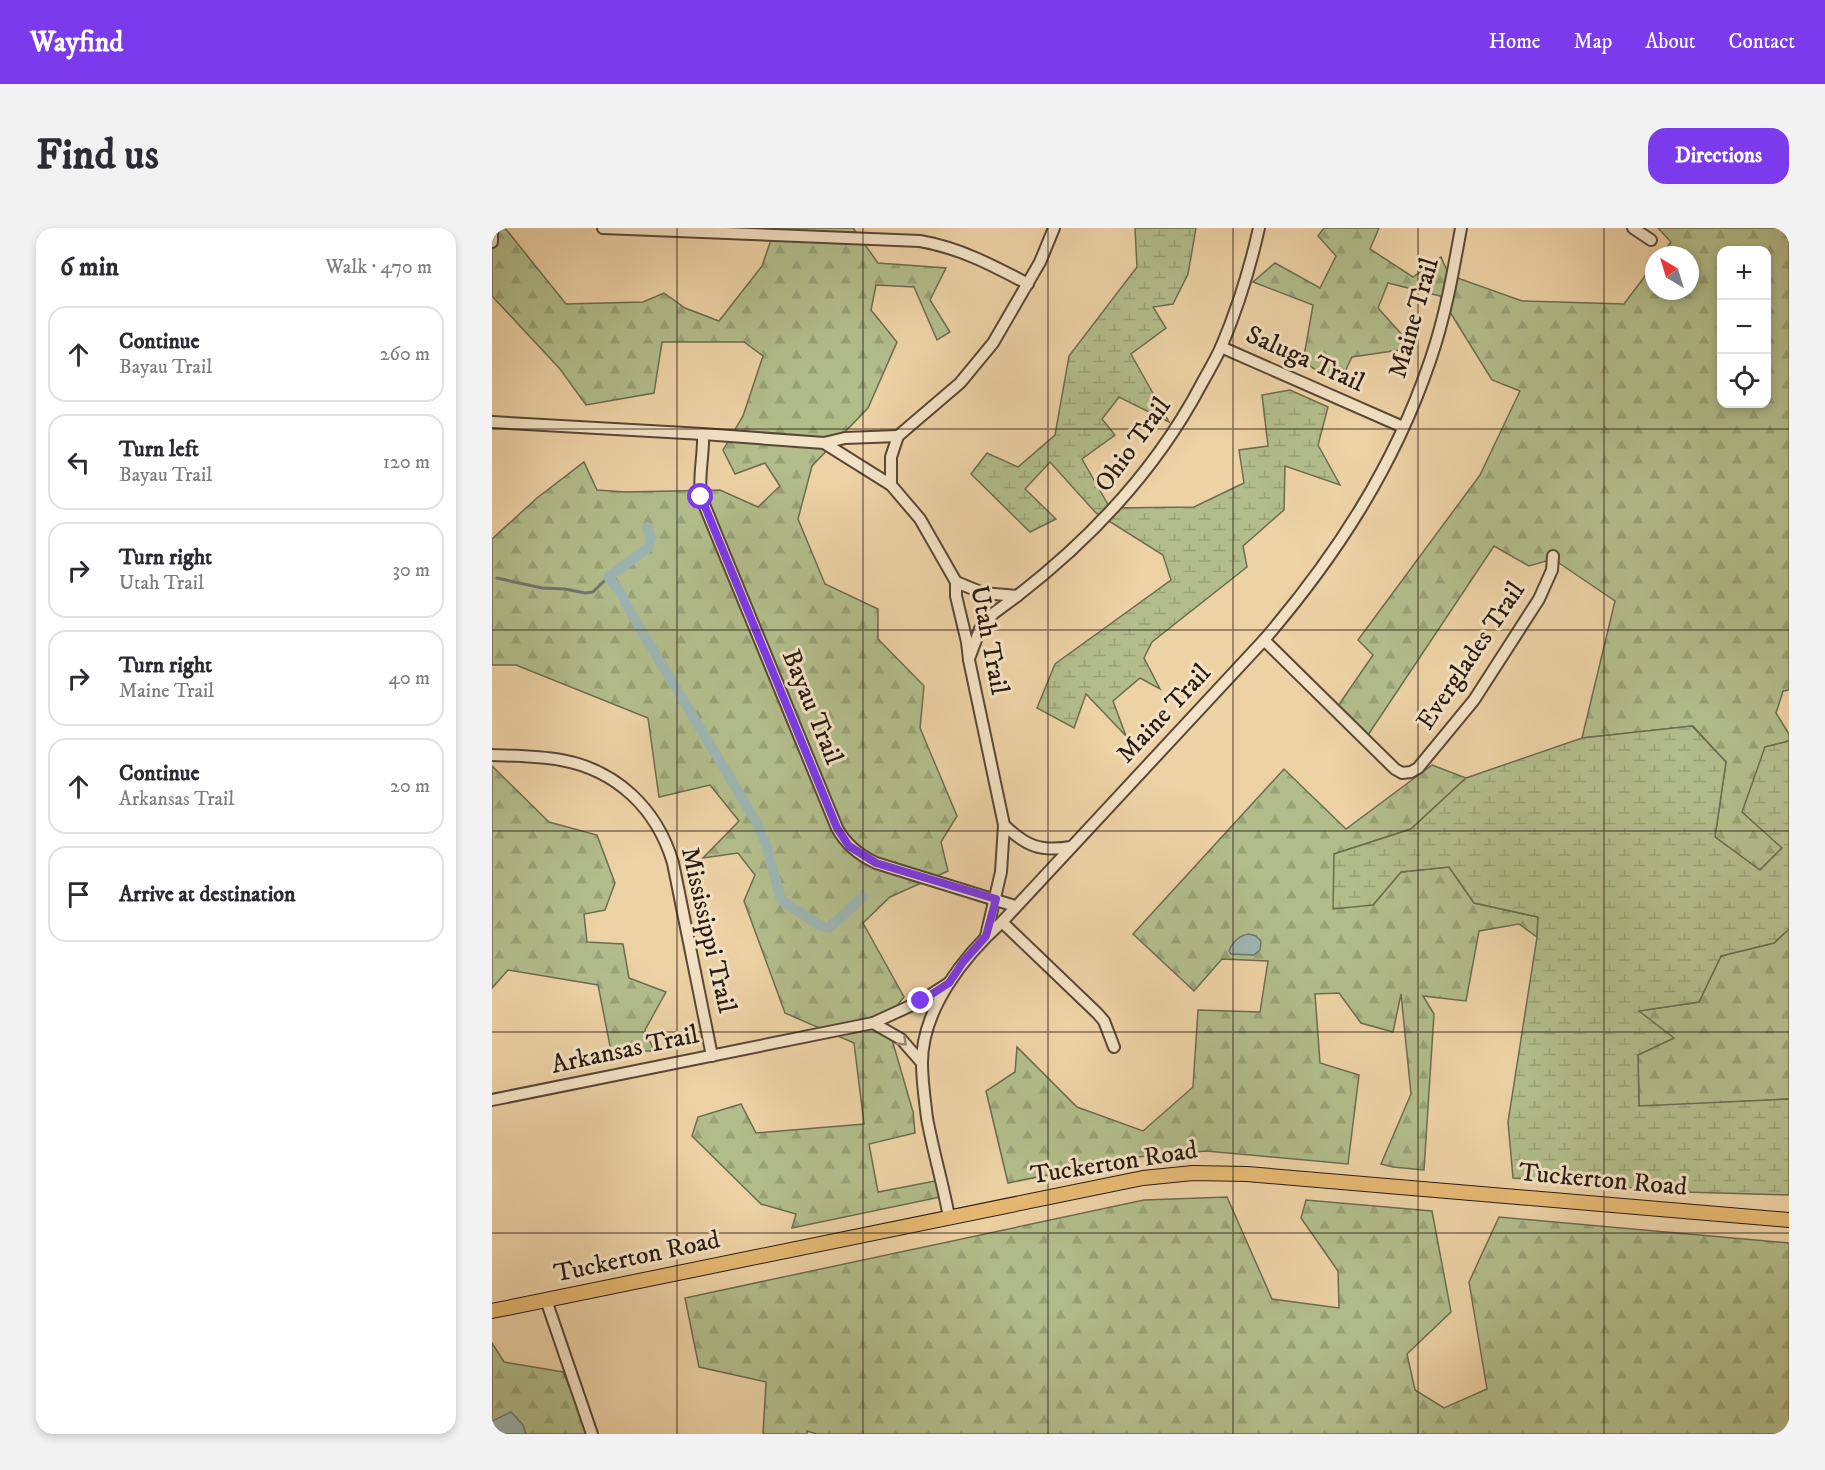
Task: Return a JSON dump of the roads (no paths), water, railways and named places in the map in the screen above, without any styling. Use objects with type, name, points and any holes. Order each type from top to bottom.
[{"type":"main road","name":"Tuckerton Road","points":[[492,1311],[1168,1174],[1218,1172],[1789,1220]]},
{"type":"street","points":[[492,228],[492,242]]},
{"type":"street","points":[[603,228],[691,229],[920,241],[946,246],[977,257],[1028,284]]},
{"type":"street","points":[[891,485],[891,457],[898,436],[949,393],[993,343],[1040,262],[1054,228]]},
{"type":"street","name":"Ohio Trail","points":[[969,660],[980,629],[994,613],[1060,561],[1125,497],[1186,412],[1221,347],[1241,293],[1259,228]]},
{"type":"street","name":"Maine Trail","points":[[949,1217],[928,1121],[922,1063],[928,1031],[949,983],[963,962],[986,936],[1002,922],[1263,640],[1302,594],[1357,516],[1383,472],[1430,361],[1447,302],[1461,228]]},
{"type":"street","points":[[1633,228],[1651,240]]},
{"type":"street","name":"Saluga Trail","points":[[1221,347],[1403,427]]},
{"type":"street","name":"Utah Trail","points":[[492,422],[824,443],[845,438],[898,436]]},
{"type":"street","name":"Bayau Trail","points":[[703,434],[704,450],[699,485],[701,497],[842,838],[857,853],[876,863],[996,899]]},
{"type":"street","name":"Utah Trail","points":[[824,443],[891,485],[920,519],[956,582],[956,596],[1004,825],[1001,872],[986,936]]},
{"type":"street","name":"Everglades Trail","points":[[1263,640],[1395,769],[1402,773],[1411,772],[1426,760],[1474,700],[1539,599],[1552,570],[1554,556]]},
{"type":"street","points":[[956,582],[982,593],[1017,596]]},
{"type":"street","name":"Mississippi Trail","points":[[492,755],[551,758],[577,763],[596,770],[629,791],[654,819],[668,845],[673,863],[712,1056]]},
{"type":"street","points":[[1004,825],[1020,840],[1032,846],[1059,849],[1071,847]]},
{"type":"street","points":[[996,899],[1015,906]]},
{"type":"street","points":[[1002,922],[1097,1013],[1104,1021],[1113,1047]]},
{"type":"street","name":"Arkansas Trail","points":[[492,1100],[873,1023],[921,1001],[949,983]]},
{"type":"street","points":[[873,1023],[901,1039],[922,1063]]},
{"type":"street","points":[[546,1300],[592,1434]]},
{"type":"water","points":[[1249,934],[1261,941],[1260,950],[1254,955],[1231,954],[1229,951],[1234,942]]},
{"type":"water","points":[[511,1412],[523,1425],[526,1434],[492,1434],[492,1421]]},
{"type":"waterway","points":[[647,527],[651,538],[648,548],[608,577],[621,593],[757,823],[767,848],[781,900],[821,926],[829,928],[863,897]]},
{"type":"waterway","points":[[497,578],[542,588],[585,593],[593,592],[608,577]]}]
